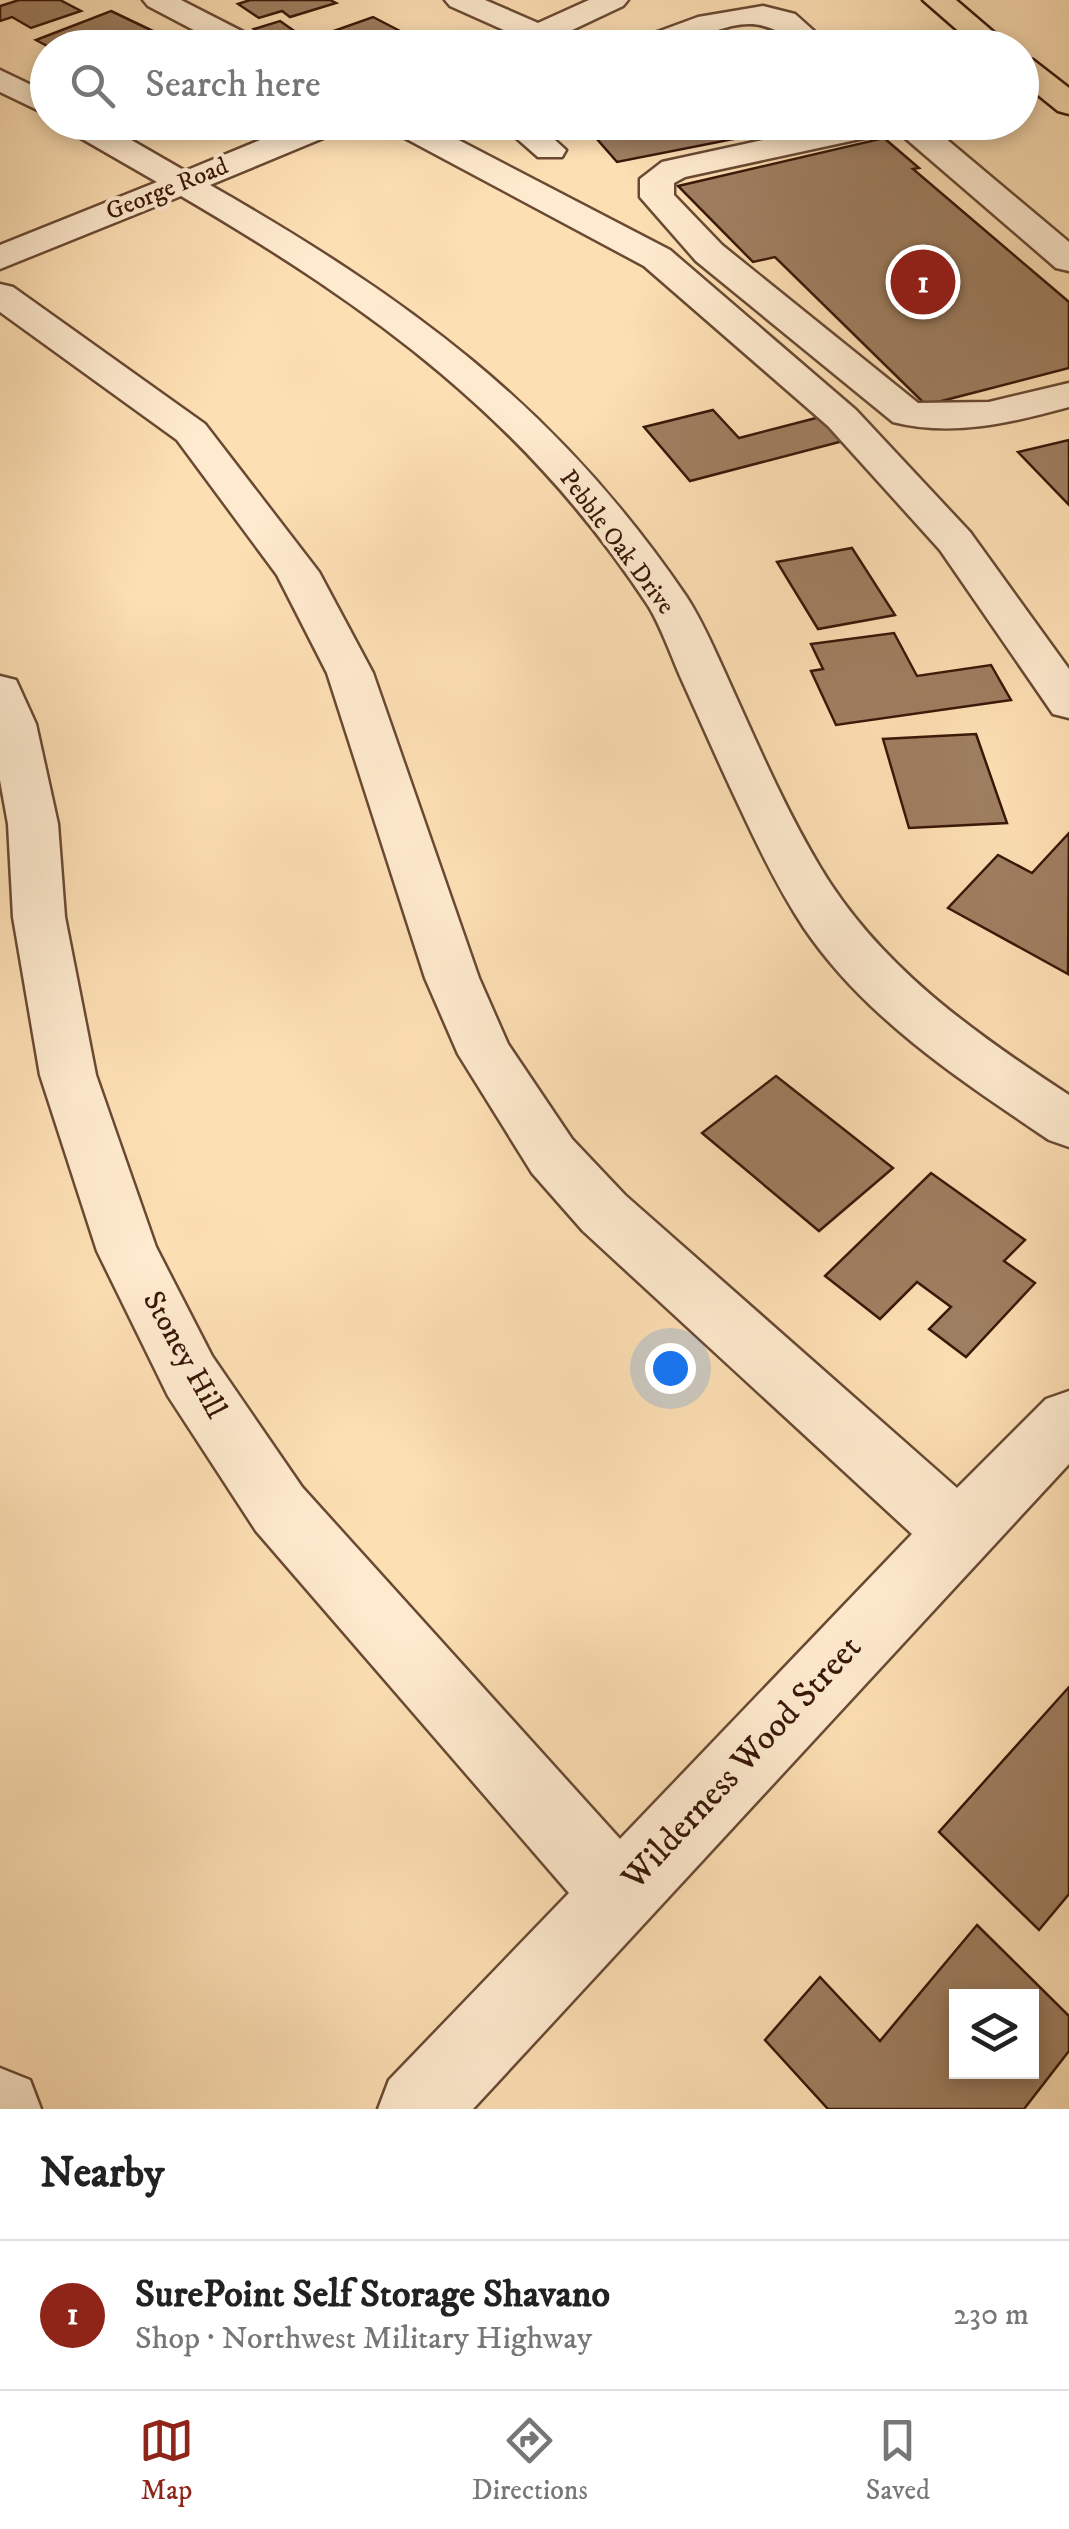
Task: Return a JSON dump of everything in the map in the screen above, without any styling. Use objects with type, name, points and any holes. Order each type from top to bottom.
[{"type":"main road","points":[[938,0],[975,30]]},
{"type":"street","points":[[158,0],[217,30]]},
{"type":"street","points":[[460,0],[529,30]]},
{"type":"street","points":[[547,30],[613,0]]},
{"type":"street","points":[[689,30],[758,16],[784,18],[798,30]]},
{"type":"street","points":[[0,80],[30,96]]},
{"type":"street","name":"Pebble Oak Drive","points":[[107,140],[313,260],[421,335],[479,382],[565,470],[670,606],[800,877],[831,924],[870,972],[908,1006],[988,1070],[1069,1124]]},
{"type":"street","name":"George Road","points":[[0,258],[289,140]]},
{"type":"street","points":[[433,140],[657,258],[828,406],[955,542],[1069,703]]},
{"type":"street","points":[[537,140],[550,150]]},
{"type":"street","points":[[808,140],[674,168],[657,178],[657,197],[709,254],[907,414],[942,419],[987,417],[1069,395]]},
{"type":"street","points":[[927,140],[1069,260]]},
{"type":"street","points":[[1027,225],[1069,217]]},
{"type":"street","points":[[0,295],[191,432],[296,572],[350,673],[452,978],[485,1054],[552,1156],[604,1214],[958,1533]]},
{"type":"street","name":"Stoney Hill","points":[[0,690],[13,724],[33,824],[39,917],[68,1075],[128,1251],[190,1376],[279,1509],[620,1894]]},
{"type":"street","name":"Wilderness Wood Street","points":[[418,2109],[958,1533],[1069,1420]]},
{"type":"building","points":[[19,0],[60,0],[81,11],[31,28],[12,17],[0,21],[0,6]]},
{"type":"building","points":[[250,0],[336,3],[290,17],[282,11],[259,18],[238,4]]},
{"type":"building","points":[[111,11],[151,30],[62,30]]},
{"type":"building","points":[[373,17],[398,30],[336,30]]},
{"type":"building","points":[[280,21],[293,30],[255,30]]},
{"type":"building","points":[[598,140],[729,140],[617,162]]},
{"type":"building","points":[[886,140],[919,168],[913,169],[1069,302],[1069,368],[926,405],[775,257],[753,262],[678,186]]},
{"type":"building","points":[[713,410],[739,438],[820,417],[843,441],[690,481],[644,427]]},
{"type":"building","points":[[1069,440],[1069,505],[1018,452]]},
{"type":"building","points":[[852,548],[895,615],[818,629],[777,562]]},
{"type":"building","points":[[894,633],[917,676],[991,665],[1011,700],[836,725],[811,671],[823,669],[811,644]]},
{"type":"building","points":[[976,734],[1007,823],[909,828],[883,739]]},
{"type":"building","points":[[1069,833],[1068,974],[948,908],[998,855],[1032,873]]},
{"type":"building","points":[[776,1076],[893,1168],[819,1231],[702,1133]]},
{"type":"building","points":[[931,1173],[1025,1240],[1004,1261],[1035,1283],[966,1357],[929,1329],[951,1307],[917,1282],[880,1319],[825,1276]]},
{"type":"building","points":[[1069,1687],[1069,1894],[1039,1930],[939,1832]]},
{"type":"building","points":[[977,1925],[1069,2016],[1069,2051],[1024,2109],[828,2109],[765,2040],[820,1977],[880,2041]]},
{"type":"place","name":"SurePoint Self Storage Shavano","points":[[923,282]]}]
